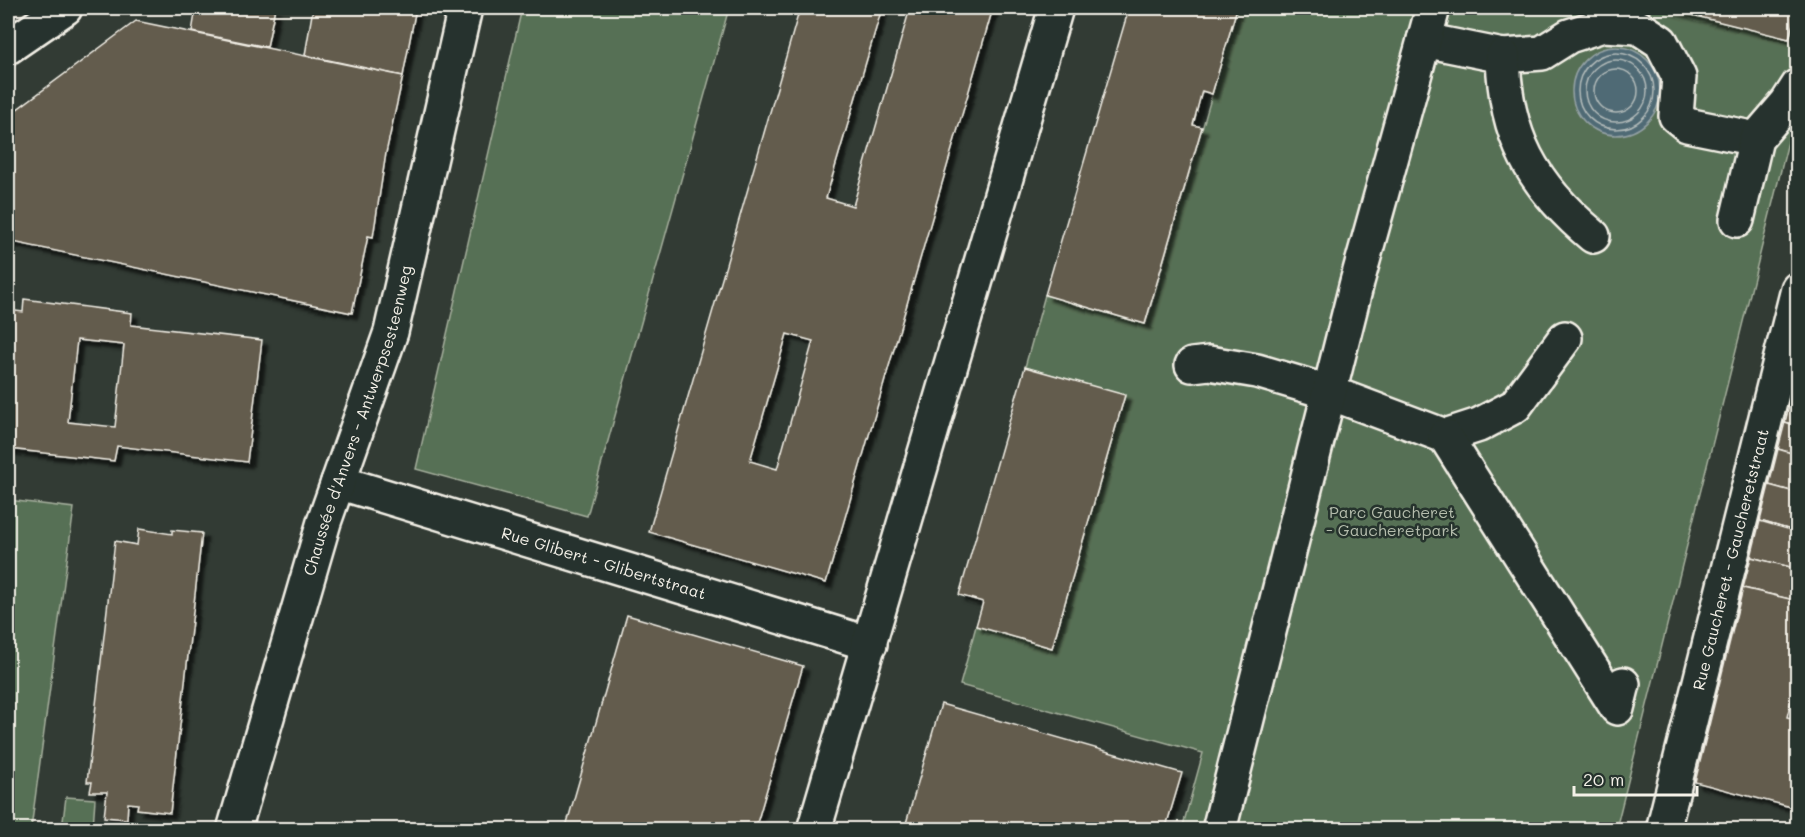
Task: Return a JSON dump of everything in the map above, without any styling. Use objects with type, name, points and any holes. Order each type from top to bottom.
[{"type":"street","points":[[8,47],[65,8]]},
{"type":"street","name":"Chaussée d'Anvers - Antwerpsesteenweg","points":[[234,830],[338,482],[391,332],[465,8]]},
{"type":"street","points":[[814,830],[1056,8]]},
{"type":"street","points":[[1219,830],[1329,392],[1433,8]]},
{"type":"street","points":[[1424,40],[1503,56],[1542,53],[1569,36],[1603,25],[1638,27],[1661,42],[1679,77],[1676,116],[1687,125],[1756,139]]},
{"type":"street","points":[[1503,56],[1504,93],[1513,127],[1532,172],[1566,213],[1593,236]]},
{"type":"street","points":[[1737,220],[1756,139],[1787,103],[1797,86]]},
{"type":"street","name":"Rue Gaucheret - Gaucheretstraat","points":[[1663,830],[1797,289]]},
{"type":"street","points":[[1442,446],[1515,406],[1565,338]]},
{"type":"street","points":[[1192,365],[1209,363],[1234,366],[1329,392],[1442,446],[1617,708],[1623,684]]},
{"type":"street","name":"Rue Glibert - Glibertstraat","points":[[338,482],[870,644]]},
{"type":"green space","points":[[522,8],[729,8],[587,516],[416,469]]},
{"type":"green space","name":"Parc Gaucheret - Gaucheretpark","points":[[1237,8],[1797,8],[1797,106],[1616,829],[1182,829],[1203,753],[960,685],[976,626],[1052,648],[1125,396],[1025,367],[1045,295],[1146,324]]},
{"type":"green space","points":[[8,500],[74,508],[31,829],[8,829]]},
{"type":"green space","points":[[66,797],[95,799],[93,827],[109,829],[62,829]]},
{"type":"water","points":[[1616,47],[1641,54],[1653,66],[1660,91],[1653,116],[1641,128],[1616,135],[1591,128],[1579,116],[1572,91],[1579,66],[1591,54]]},
{"type":"building","points":[[196,8],[275,8],[267,47],[192,32]]},
{"type":"building","points":[[313,8],[416,8],[403,76],[305,55]]},
{"type":"building","points":[[800,8],[882,8],[826,198],[853,206],[910,8],[993,8],[826,583],[649,532]],"holes":[[[787,334],[813,341],[777,469],[750,461]]]},
{"type":"building","points":[[1129,8],[1237,8],[1212,94],[1202,91],[1193,125],[1202,127],[1145,324],[1045,295]]},
{"type":"building","points":[[1664,8],[1797,8],[1789,39]]},
{"type":"building","points":[[136,21],[403,76],[386,153],[373,237],[368,236],[352,313],[8,241],[8,116]]},
{"type":"building","points":[[24,299],[132,313],[131,325],[262,340],[247,462],[117,446],[114,461],[9,449],[8,310],[23,312]],"holes":[[[77,340],[124,345],[115,427],[68,422]]]},
{"type":"building","points":[[1025,367],[1125,395],[1052,648],[976,626],[983,602],[959,595]]},
{"type":"building","points":[[1798,373],[1798,397],[1792,395]]},
{"type":"building","points":[[1792,395],[1798,397],[1798,426],[1785,422]]},
{"type":"building","points":[[1785,422],[1798,426],[1798,455],[1778,449]]},
{"type":"building","points":[[1778,449],[1798,455],[1798,493],[1769,485]]},
{"type":"building","points":[[1769,485],[1798,493],[1798,532],[1760,521]]},
{"type":"building","points":[[1760,521],[1798,532],[1798,569],[1751,557]]},
{"type":"building","points":[[139,529],[172,534],[172,530],[202,533],[170,813],[137,809],[138,804],[128,803],[127,819],[104,817],[107,792],[90,792],[92,782],[87,782],[115,541],[137,545]]},
{"type":"building","points":[[1751,557],[1798,569],[1798,601],[1743,588]]},
{"type":"building","points":[[1743,588],[1798,601],[1798,674],[1787,717],[1798,720],[1798,801],[1795,808],[1695,782]]},
{"type":"building","points":[[627,615],[803,666],[755,830],[565,830]]},
{"type":"building","points":[[941,704],[1182,773],[1165,830],[904,830]]},
{"type":"building","points":[[1797,801],[1798,830],[1789,830],[1795,808]]}]
